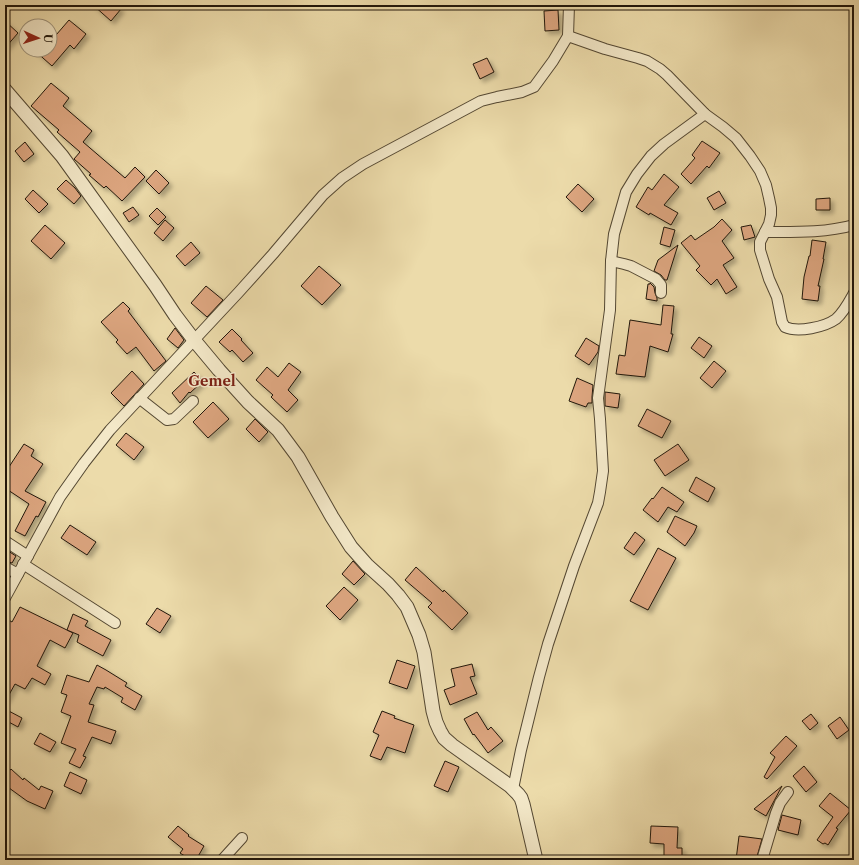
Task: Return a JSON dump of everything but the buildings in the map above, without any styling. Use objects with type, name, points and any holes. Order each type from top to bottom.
[{"type":"street","points":[[5,598],[60,497],[110,430],[273,254],[323,195],[342,178],[363,164],[481,101],[522,92],[534,87],[553,61],[568,36],[569,5]]},
{"type":"street","points":[[568,36],[605,49],[647,61],[660,69],[705,114],[736,138],[750,156],[760,171],[766,185],[771,208],[771,215],[760,242],[760,250],[776,297],[782,322],[785,327],[802,330],[828,323],[837,318],[846,308],[854,293]]},
{"type":"street","points":[[5,90],[62,156],[151,279],[175,316],[194,340],[248,402],[278,430],[298,457],[351,547],[367,565],[388,584],[407,607],[419,635],[424,652],[433,711],[440,732],[444,738],[462,753],[506,782],[521,798],[536,860]]},
{"type":"street","points":[[514,789],[521,750],[548,644],[574,566],[598,503],[603,471],[598,398],[610,310],[611,261],[614,234],[622,204],[626,192],[637,174],[651,156],[664,144],[705,114]]},
{"type":"street","points":[[765,232],[800,233],[827,231],[854,225]]},
{"type":"street","points":[[611,261],[631,266],[656,279],[661,285],[661,292]]},
{"type":"street","points":[[139,398],[167,420],[174,419],[193,401]]},
{"type":"street","points":[[5,541],[26,560],[115,623]]},
{"type":"street","points":[[5,567],[18,574]]},
{"type":"street","points":[[762,860],[776,813],[780,803],[788,792]]},
{"type":"street","points":[[222,860],[242,838]]},
{"type":"district","name":"Gemel","points":[[212,381]]}]
